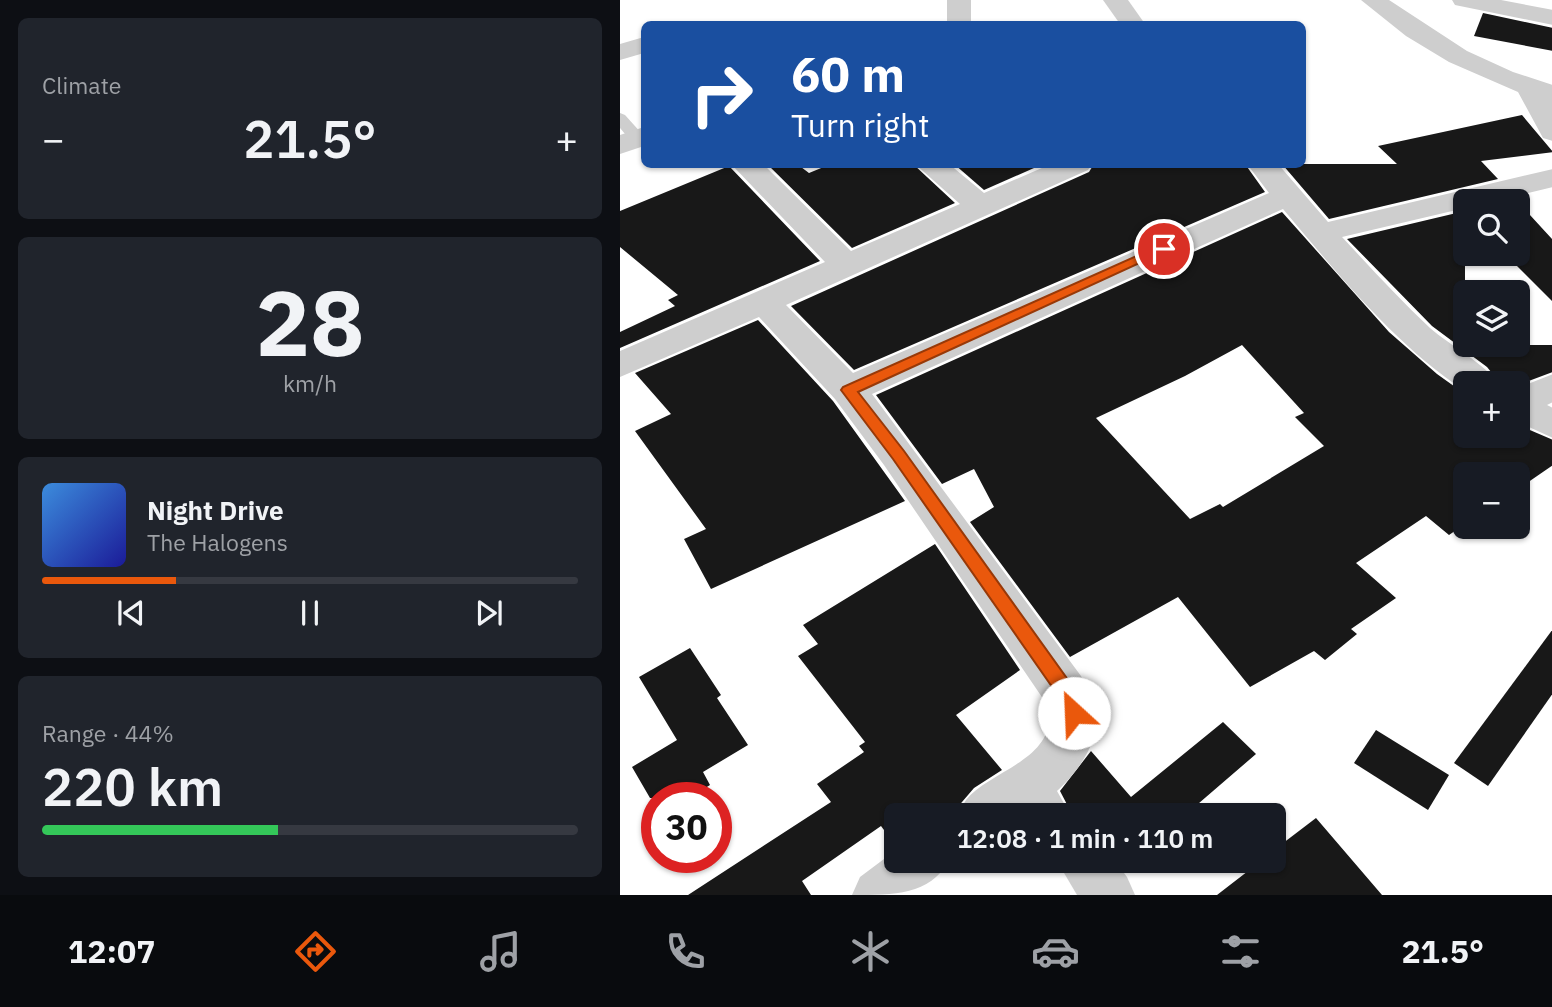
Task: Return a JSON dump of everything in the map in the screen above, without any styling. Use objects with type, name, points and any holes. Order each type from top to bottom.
[{"type":"street","points":[[959,0],[959,21]]},
{"type":"street","points":[[1115,0],[1130,21]]},
{"type":"street","points":[[1373,0],[1465,63],[1541,90],[1553,132]]},
{"type":"street","points":[[1464,0],[1553,18]]},
{"type":"street","points":[[620,52],[641,46]]},
{"type":"street","points":[[750,168],[845,264]]},
{"type":"street","points":[[935,168],[980,206]]},
{"type":"street","points":[[620,365],[1068,168]]},
{"type":"street","points":[[1266,168],[1320,233],[1413,333],[1459,371]]},
{"type":"street","points":[[1320,233],[1553,178]]},
{"type":"street","points":[[848,390],[1290,195]]},
{"type":"street","points":[[763,301],[848,390],[898,455],[1064,690],[1074,713],[1071,736],[1052,765],[1035,801]]},
{"type":"street","points":[[1530,399],[1553,387]]},
{"type":"street","points":[[1530,412],[1553,425]]},
{"type":"street","points":[[878,895],[907,873]]},
{"type":"street","points":[[1092,873],[1109,895]]},
{"type":"building","points":[[1483,13],[1553,28],[1553,51],[1474,36]]},
{"type":"building","points":[[1522,115],[1553,152],[1481,161],[1498,179],[1329,219],[1285,168],[1306,168],[1306,164],[1397,164],[1378,146]]},
{"type":"building","points":[[724,168],[731,168],[820,261],[620,348],[620,332],[675,306],[668,300],[678,295],[620,247],[620,211]]},
{"type":"building","points":[[771,168],[802,168],[809,173],[821,168],[917,168],[955,203],[852,248]]},
{"type":"building","points":[[959,168],[1034,168],[984,190]]},
{"type":"building","points":[[1092,168],[1248,168],[1265,192],[854,370],[791,306],[1089,172]]},
{"type":"building","points":[[1282,212],[1389,332],[1453,385],[1453,448],[1530,448],[1530,430],[1553,440],[1553,465],[1530,481],[1530,462],[1453,462],[1453,532],[1449,535],[1426,516],[1356,563],[1396,598],[1351,629],[1357,634],[1325,660],[1314,651],[1250,687],[1178,597],[1070,657],[970,522],[994,507],[974,469],[942,484],[876,395]],"holes":[[[1242,345],[1304,413],[1295,417],[1324,446],[1223,507],[1220,504],[1190,519],[1096,418],[1185,376]]]},
{"type":"building","points":[[1453,214],[1453,266],[1465,266],[1465,280],[1453,280],[1453,342],[1432,326],[1347,239]]},
{"type":"building","points":[[1530,215],[1553,240],[1553,302],[1517,266],[1530,266]]},
{"type":"building","points":[[758,320],[833,401],[905,501],[711,589],[684,539],[706,529],[635,431],[671,414],[635,373]]},
{"type":"building","points":[[1530,345],[1553,345],[1553,372],[1530,381],[1530,371],[1490,371],[1474,357],[1530,357]]},
{"type":"building","points":[[935,544],[1020,670],[956,715],[1002,770],[974,788],[961,803],[884,803],[884,830],[881,826],[802,881],[811,895],[688,895],[722,873],[732,873],[732,866],[831,802],[817,784],[864,752],[859,746],[865,742],[798,656],[818,644],[803,625]]},
{"type":"building","points":[[1553,629],[1553,693],[1488,786],[1454,763]]},
{"type":"building","points":[[690,648],[721,695],[717,698],[748,745],[703,772],[708,782],[641,782],[632,767],[677,740],[639,677]]},
{"type":"building","points":[[1223,722],[1256,754],[1199,803],[1066,803],[1060,791],[1091,751],[1131,797]]},
{"type":"building","points":[[1376,730],[1449,775],[1428,810],[1354,763]]},
{"type":"building","points":[[1316,818],[1382,895],[1217,895],[1245,873],[1286,873],[1286,841]]},
{"type":"route","points":[[1074,713],[1064,690],[898,455],[848,390],[1164,249]]}]
